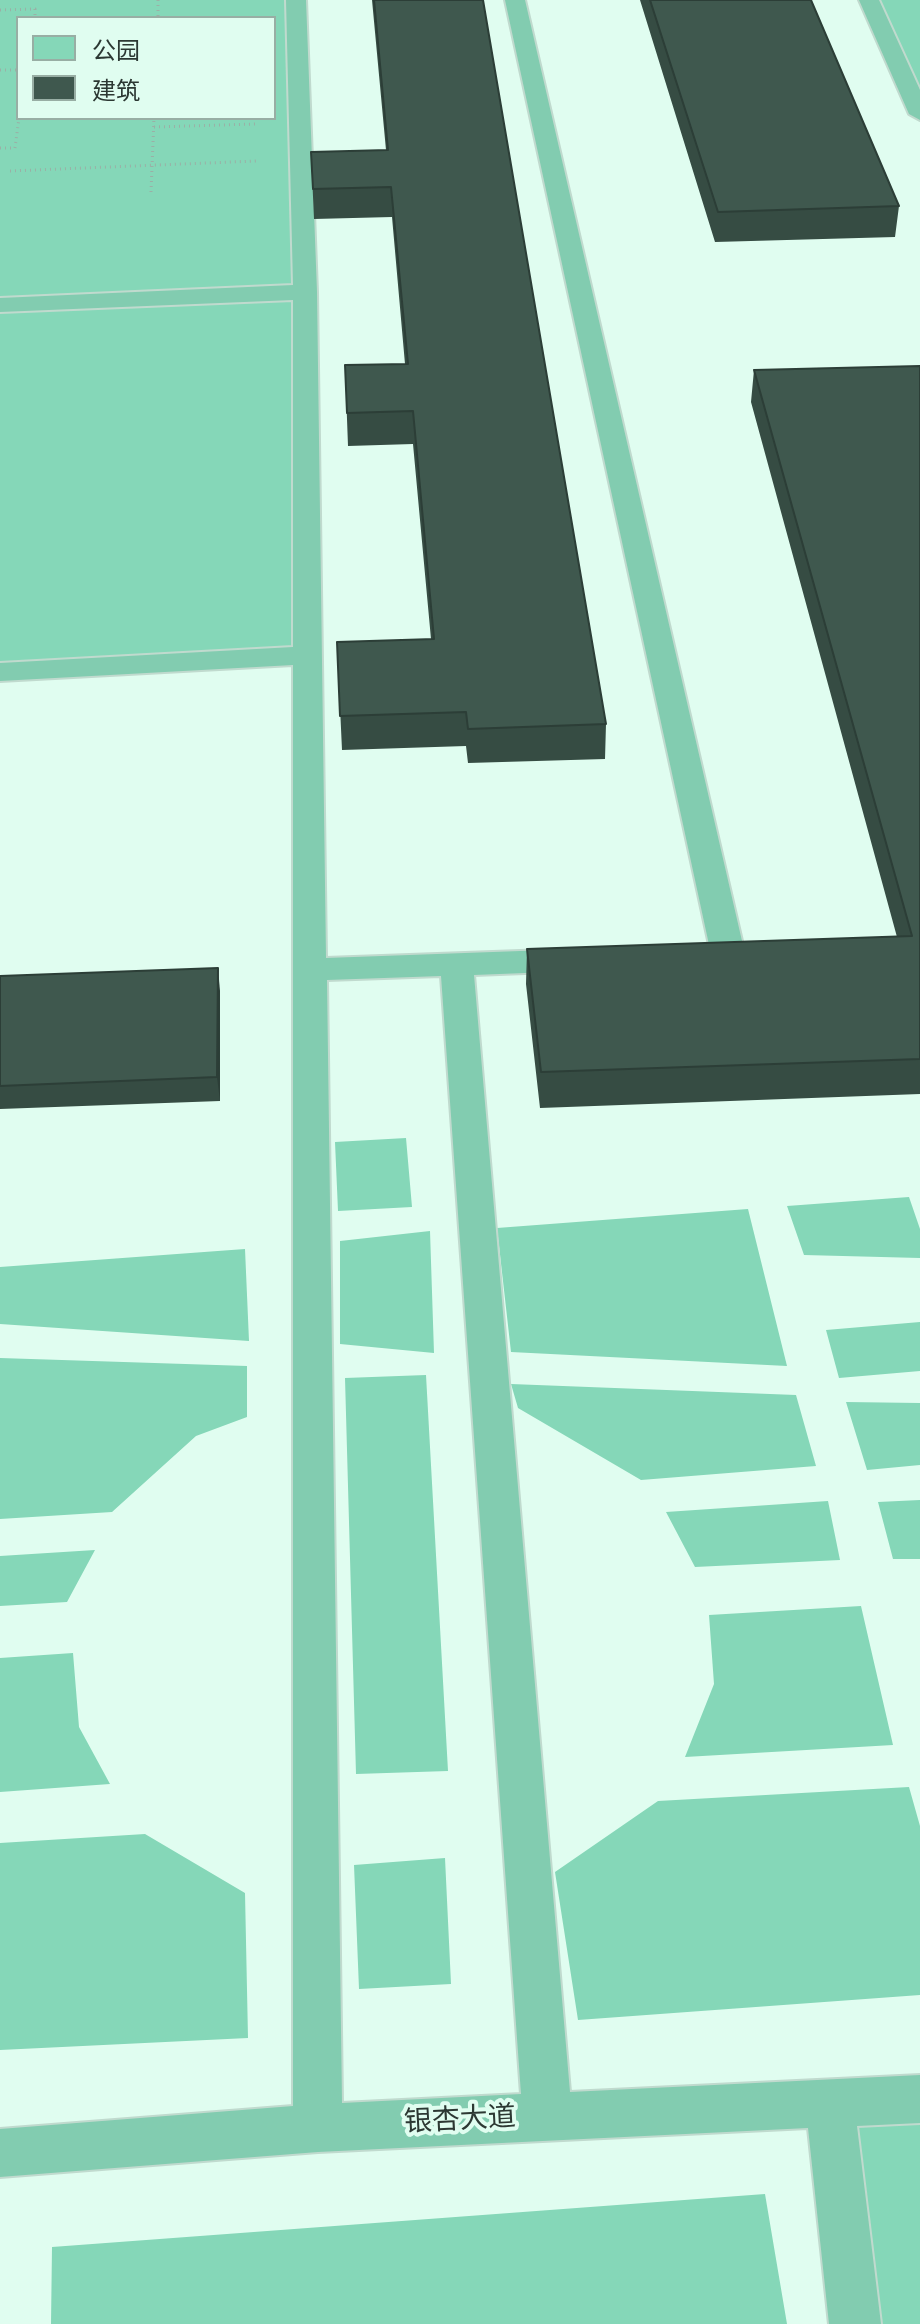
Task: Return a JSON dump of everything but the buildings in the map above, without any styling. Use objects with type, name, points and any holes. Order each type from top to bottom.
[{"type":"lane","points":[[296,0],[305,292],[318,2128]]},
{"type":"lane","points":[[515,0],[728,954]]},
{"type":"lane","points":[[869,0],[920,114]]},
{"type":"lane","points":[[0,305],[305,292]]},
{"type":"lane","points":[[0,672],[308,655]]},
{"type":"lane","points":[[310,970],[601,959]]},
{"type":"lane","points":[[457,965],[547,2117]]},
{"type":"lane","name":"银杏大道","points":[[0,2153],[318,2128],[920,2099]]},
{"type":"lane","points":[[830,2104],[855,2324]]},
{"type":"path","points":[[0,10],[35,9],[35,16]]},
{"type":"path","points":[[0,148],[15,148],[19,120]]},
{"type":"path","points":[[151,192],[154,120]]},
{"type":"path","points":[[154,127],[300,122]]},
{"type":"path","points":[[10,171],[152,163],[301,160]]},
{"type":"green space","points":[[0,0],[296,0],[308,655],[0,672]]},
{"type":"green space","points":[[870,0],[920,0],[920,114]]},
{"type":"green space","points":[[406,1138],[412,1207],[338,1211],[335,1142]]},
{"type":"green space","points":[[909,1197],[920,1229],[920,1258],[804,1255],[787,1206]]},
{"type":"green space","points":[[748,1209],[787,1366],[511,1352],[497,1228]]},
{"type":"green space","points":[[430,1231],[434,1353],[340,1344],[340,1241]]},
{"type":"green space","points":[[245,1249],[249,1341],[0,1324],[0,1267]]},
{"type":"green space","points":[[920,1322],[920,1371],[839,1378],[826,1330]]},
{"type":"green space","points":[[0,1358],[247,1366],[247,1417],[196,1436],[112,1512],[0,1519]]},
{"type":"green space","points":[[426,1375],[448,1771],[356,1774],[345,1378]]},
{"type":"green space","points":[[511,1384],[796,1395],[816,1466],[641,1480],[518,1408]]},
{"type":"green space","points":[[846,1402],[920,1403],[920,1465],[867,1470]]},
{"type":"green space","points":[[920,1500],[920,1559],[893,1559],[878,1502]]},
{"type":"green space","points":[[828,1501],[840,1560],[695,1567],[666,1512]]},
{"type":"green space","points":[[95,1550],[67,1602],[0,1606],[0,1556]]},
{"type":"green space","points":[[861,1606],[893,1745],[685,1757],[714,1684],[709,1615]]},
{"type":"green space","points":[[73,1653],[79,1727],[110,1784],[0,1792],[0,1658]]},
{"type":"green space","points":[[909,1787],[920,1826],[920,1995],[578,2020],[555,1872],[658,1801]]},
{"type":"green space","points":[[145,1834],[245,1893],[248,2038],[0,2050],[0,1843]]},
{"type":"green space","points":[[445,1858],[451,1984],[359,1989],[354,1865]]},
{"type":"green space","points":[[920,2099],[920,2324],[855,2324],[830,2104]]},
{"type":"green space","points":[[765,2194],[787,2324],[51,2324],[52,2247]]}]
